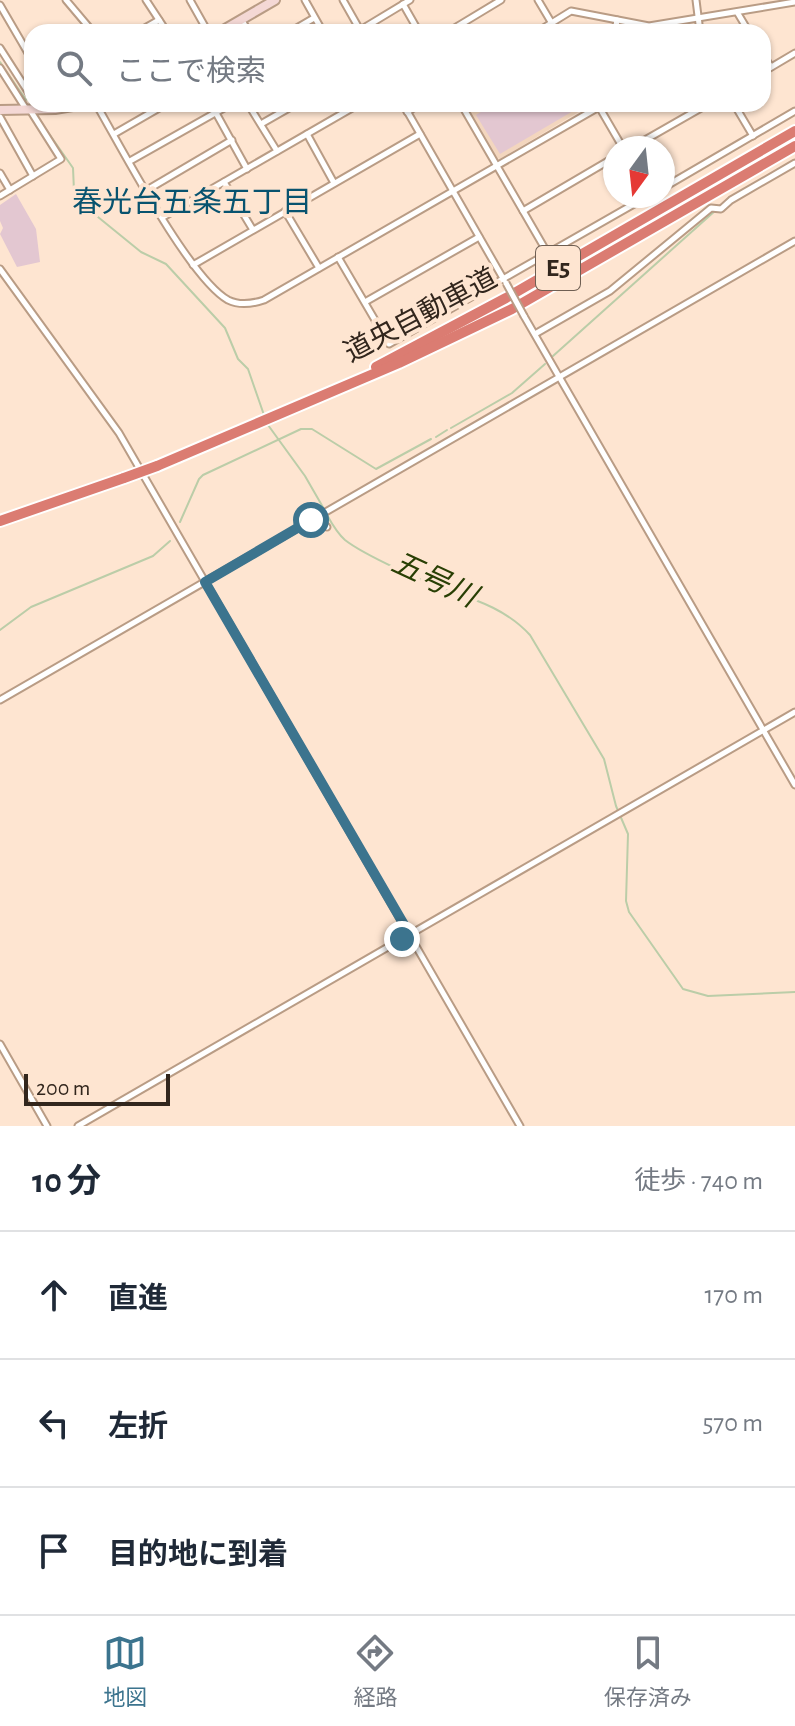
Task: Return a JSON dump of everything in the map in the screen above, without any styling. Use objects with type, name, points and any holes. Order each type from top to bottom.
[{"type":"highway","name":"道央自動車道","points":[[317,397],[517,292],[795,131]]},
{"type":"highway","name":"道央自動車道","points":[[0,521],[157,466],[411,358],[512,309],[795,146]]},
{"type":"street","points":[[66,0],[86,24]]},
{"type":"street","points":[[146,0],[162,24]]},
{"type":"street","points":[[202,0],[191,3],[203,24]]},
{"type":"street","points":[[233,24],[275,0]]},
{"type":"street","points":[[305,0],[318,24]]},
{"type":"street","points":[[344,0],[356,24]]},
{"type":"street","points":[[371,24],[410,0]]},
{"type":"street","points":[[461,24],[501,0]]},
{"type":"street","points":[[538,0],[552,23],[571,11],[638,24]]},
{"type":"street","points":[[696,0],[699,24]]},
{"type":"street","points":[[661,24],[795,2]]},
{"type":"street","points":[[403,4],[414,24]]},
{"type":"street","points":[[0,5],[24,46]]},
{"type":"street","points":[[737,12],[744,24]]},
{"type":"street","points":[[304,24],[314,18]]},
{"type":"street","points":[[241,19],[244,24]]},
{"type":"street","points":[[152,24],[159,20]]},
{"type":"street","points":[[616,24],[617,20]]},
{"type":"street","points":[[0,48],[24,86]]},
{"type":"street","points":[[771,67],[795,53]]},
{"type":"street","points":[[0,68],[24,98]]},
{"type":"street","points":[[0,110],[24,108]]},
{"type":"street","points":[[675,181],[795,111]]},
{"type":"street","points":[[0,196],[61,159],[34,112]]},
{"type":"street","points":[[101,112],[193,265],[223,296],[247,305],[264,300],[588,112]]},
{"type":"street","points":[[114,134],[152,112]]},
{"type":"street","points":[[130,161],[216,112],[247,169]]},
{"type":"street","points":[[253,112],[277,151]]},
{"type":"street","points":[[261,124],[282,112]]},
{"type":"street","points":[[163,217],[345,112]]},
{"type":"street","points":[[407,112],[795,785]]},
{"type":"street","points":[[466,112],[548,254]]},
{"type":"street","points":[[604,112],[617,136]]},
{"type":"street","points":[[652,136],[694,112]]},
{"type":"street","points":[[739,112],[753,136]]},
{"type":"street","points":[[0,117],[33,176]]},
{"type":"street","points":[[307,134],[334,183]]},
{"type":"street","points":[[193,265],[420,134]]},
{"type":"street","points":[[147,190],[232,140]]},
{"type":"street","points":[[534,334],[610,291],[711,208],[717,210],[795,163]]},
{"type":"street","points":[[523,211],[603,164]]},
{"type":"street","points":[[0,173],[10,190]]},
{"type":"street","points":[[224,182],[253,230]]},
{"type":"street","points":[[338,257],[389,344],[505,281],[627,208]]},
{"type":"street","points":[[285,211],[319,268]]},
{"type":"street","points":[[365,302],[479,237]]},
{"type":"street","points":[[0,700],[795,241]]},
{"type":"street","points":[[0,269],[119,433],[520,1126]]},
{"type":"street","points":[[311,520],[322,522],[327,527]]},
{"type":"street","points":[[78,1126],[795,712]]},
{"type":"street","points":[[0,1044],[47,1126]]},
{"type":"shaded area","points":[[471,112],[579,112],[500,159]]},
{"type":"shaded area","points":[[481,112],[571,112],[500,154],[476,115]]},
{"type":"shaded area","points":[[16,194],[36,229],[40,262],[17,267],[0,234],[3,228],[0,205]]},
{"type":"waterway","name":"五号川","points":[[0,62],[24,97]]},
{"type":"waterway","name":"五号川","points":[[45,128],[73,168],[74,191],[82,204],[141,252],[166,264],[225,328],[238,359],[248,369],[264,415]]},
{"type":"waterway","points":[[553,356],[716,210]]},
{"type":"waterway","points":[[451,428],[512,393],[545,364]]},
{"type":"waterway","name":"五号川","points":[[268,425],[305,476],[324,509]]},
{"type":"waterway","points":[[180,522],[203,475],[301,429],[312,429],[376,469],[431,439]]},
{"type":"waterway","points":[[436,437],[447,430]]},
{"type":"waterway","name":"五号川","points":[[327,515],[345,540],[354,546],[411,575],[493,608],[530,635],[604,759],[616,806],[628,834],[626,901],[629,912],[683,989],[708,996],[795,992]]},
{"type":"waterway","points":[[0,630],[31,607],[153,556],[170,541]]},
{"type":"district","name":"春光台五条五丁目","points":[[192,203]]},
{"type":"route","points":[[311,520],[205,582],[410,935],[402,939]]}]
